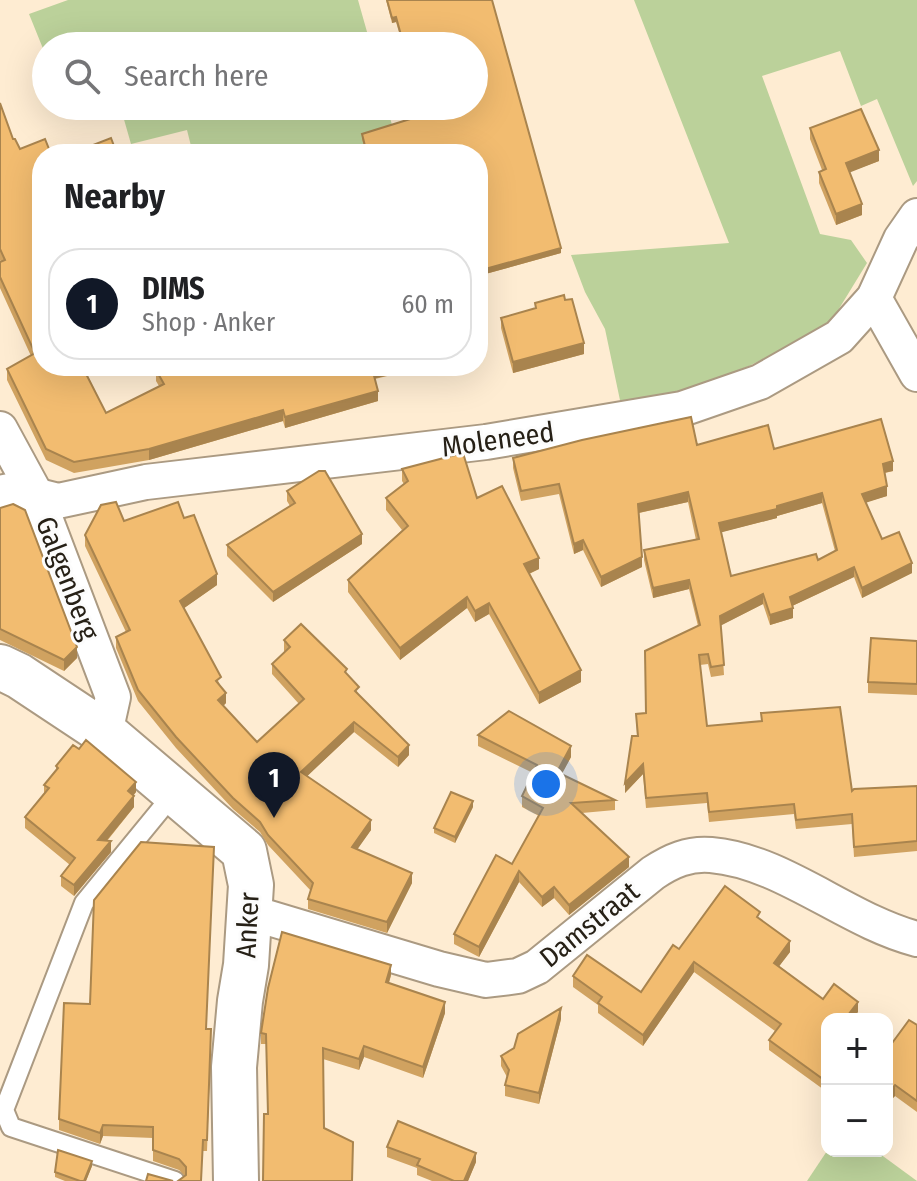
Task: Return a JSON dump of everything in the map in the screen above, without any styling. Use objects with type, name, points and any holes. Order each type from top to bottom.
[{"type":"street","name":"Moleneed","points":[[0,493],[14,490],[58,501],[146,482],[486,442],[682,409],[760,382],[839,337],[874,298],[901,239],[917,216]]},
{"type":"street","points":[[874,298],[917,374]]},
{"type":"street","name":"Galgenberg","points":[[0,429],[37,497],[113,697],[105,733]]},
{"type":"street","name":"Anker","points":[[0,667],[19,676],[105,733],[244,851],[251,885],[246,965],[234,1067],[236,1181]]},
{"type":"street","name":"Damstraat","points":[[249,912],[439,969],[486,980],[502,979],[537,967],[671,861],[688,856],[711,855],[772,873],[882,928],[917,939]]},
{"type":"lane","points":[[175,792],[84,903],[4,1110],[11,1127],[175,1181]]},
{"type":"green space","points":[[68,0],[358,0],[367,32],[36,32],[29,14]]},
{"type":"green space","points":[[634,0],[917,0],[917,181],[913,186],[877,99],[861,106],[840,51],[762,76],[820,234],[851,240],[867,263],[837,312],[819,331],[749,366],[694,387],[621,405],[605,329],[585,292],[571,255],[729,243]]},
{"type":"green space","points":[[124,120],[391,120],[397,144],[190,144],[187,130],[131,144]]},
{"type":"green space","points":[[823,1157],[884,1157],[917,1181],[807,1181]]},
{"type":"building","points":[[387,0],[492,0],[561,248],[488,268],[488,144],[364,144],[362,134],[407,120],[488,120],[488,32],[400,32],[396,17],[392,18]]},
{"type":"building","points":[[0,103],[13,139],[20,149],[32,144],[32,346],[0,277],[0,262],[5,260],[0,249]]},
{"type":"building","points":[[861,109],[879,150],[846,163],[862,204],[836,214],[819,172],[826,169],[810,128]]},
{"type":"building","points":[[111,138],[113,144],[96,144]]},
{"type":"building","points":[[564,295],[565,300],[572,299],[584,343],[513,362],[501,318],[536,308],[535,303]]},
{"type":"building","points":[[32,355],[32,376],[87,376],[106,413],[164,384],[159,376],[374,376],[378,391],[285,417],[283,410],[149,449],[74,462],[46,449],[7,369]]},
{"type":"building","points":[[691,417],[697,445],[768,425],[774,449],[881,419],[893,461],[883,464],[887,486],[862,494],[882,539],[899,532],[912,563],[862,588],[854,567],[790,597],[793,608],[770,615],[763,594],[720,616],[724,665],[711,667],[708,654],[699,655],[707,726],[762,721],[761,713],[840,707],[852,791],[917,786],[917,841],[854,847],[852,814],[796,820],[794,804],[709,812],[707,793],[646,798],[643,764],[625,783],[632,736],[638,736],[636,714],[646,713],[645,651],[700,625],[689,580],[653,588],[644,550],[699,539],[688,492],[638,504],[642,557],[601,577],[583,540],[574,544],[559,484],[521,491],[513,458]],"holes":[[[822,493],[837,550],[818,560],[816,554],[731,576],[719,523],[777,509],[777,506]]]},
{"type":"building","points":[[463,453],[477,498],[502,486],[539,558],[524,564],[581,670],[539,693],[489,603],[475,611],[467,597],[400,648],[348,580],[408,526],[386,498],[408,481],[402,469]]},
{"type":"building","points":[[319,471],[325,471],[362,534],[273,592],[227,545],[295,503],[287,491]]},
{"type":"building","points":[[116,502],[124,521],[178,502],[184,518],[194,515],[217,574],[180,601],[221,677],[216,681],[226,693],[218,700],[257,742],[304,699],[272,664],[290,647],[284,640],[301,624],[347,669],[345,672],[359,687],[355,691],[409,745],[398,757],[354,722],[301,772],[371,820],[352,847],[412,873],[387,922],[308,899],[313,883],[268,835],[260,822],[176,737],[138,690],[116,637],[130,630],[85,535],[101,505]]},
{"type":"building","points":[[13,504],[25,510],[77,647],[64,660],[0,629],[0,508]]},
{"type":"building","points":[[871,638],[917,641],[917,684],[868,682]]},
{"type":"building","points":[[509,711],[571,746],[557,772],[615,800],[571,803],[629,857],[569,905],[554,887],[542,897],[519,871],[479,947],[454,934],[496,855],[512,864],[543,808],[522,796],[537,765],[478,735]]},
{"type":"building","points":[[86,740],[136,782],[128,791],[134,796],[98,840],[111,841],[74,885],[61,876],[75,858],[25,817],[49,788],[44,785],[58,768],[56,766],[73,745],[79,749]]},
{"type":"building","points":[[451,792],[473,801],[455,837],[434,828]]},
{"type":"building","points":[[141,842],[214,847],[206,1029],[211,1029],[207,1140],[203,1140],[201,1181],[178,1181],[186,1175],[186,1167],[179,1159],[153,1150],[153,1127],[103,1125],[100,1133],[59,1119],[64,1003],[90,1004],[94,900]]},
{"type":"building","points":[[725,886],[760,912],[757,917],[790,941],[774,963],[823,999],[834,984],[858,1002],[850,1013],[821,1013],[821,1078],[769,1040],[781,1024],[694,962],[643,1035],[598,1003],[602,997],[573,976],[587,955],[641,992],[673,945],[679,949]]},
{"type":"building","points":[[282,932],[391,965],[386,982],[445,1002],[423,1067],[364,1046],[359,1059],[323,1048],[324,1128],[353,1142],[352,1181],[263,1181],[264,1114],[268,1114],[266,1034],[261,1033]]},
{"type":"building","points":[[561,1008],[539,1093],[505,1085],[509,1070],[501,1056],[514,1048],[518,1034]]},
{"type":"building","points":[[909,1020],[917,1025],[917,1101],[895,1085],[893,1088],[893,1042]]},
{"type":"building","points":[[398,1121],[476,1153],[464,1181],[454,1181],[417,1165],[420,1159],[387,1147]]},
{"type":"building","points":[[58,1150],[92,1161],[84,1181],[55,1172]]},
{"type":"building","points":[[148,1174],[173,1181],[146,1181]]},
{"type":"place","name":"DIMS","points":[[274,818]]}]
